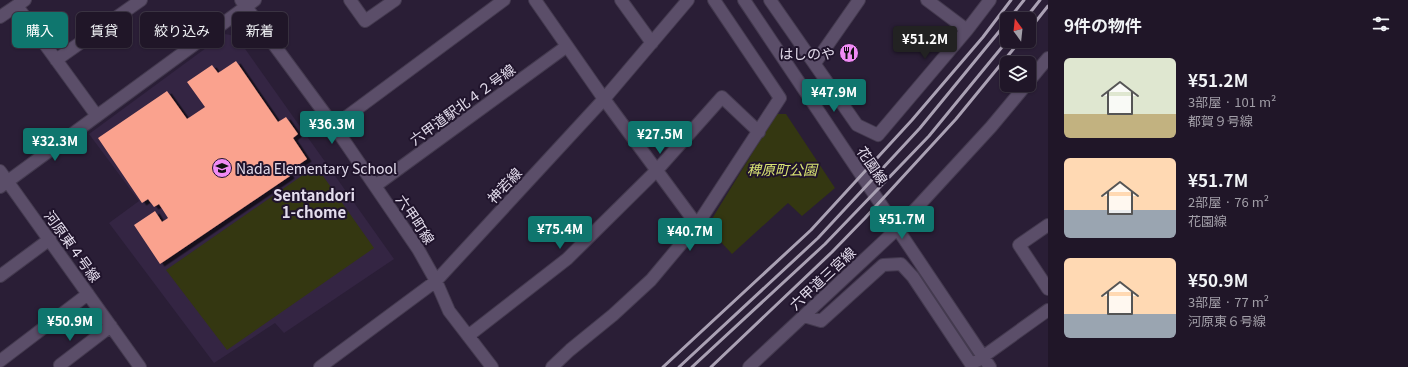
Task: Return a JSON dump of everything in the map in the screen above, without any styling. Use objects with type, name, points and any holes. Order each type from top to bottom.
[{"type":"street","points":[[56,60],[142,0]]},
{"type":"street","points":[[350,0],[365,21],[395,0]]},
{"type":"street","points":[[334,126],[504,0]]},
{"type":"street","points":[[535,0],[604,99],[697,225]]},
{"type":"street","points":[[621,0],[652,43]]},
{"type":"street","name":"神若線","points":[[320,367],[436,282],[604,99],[688,0]]},
{"type":"street","points":[[552,367],[570,350],[614,315],[651,280],[697,225],[780,98],[714,0]]},
{"type":"street","name":"花園線","points":[[744,0],[990,367]]},
{"type":"street","points":[[770,0],[857,125],[878,135],[967,30],[990,0]]},
{"type":"street","points":[[815,63],[859,0]]},
{"type":"street","points":[[927,0],[967,30]]},
{"type":"street","points":[[4,184],[97,116],[247,2]]},
{"type":"street","name":"六甲町線","points":[[247,2],[418,248],[449,311],[492,367]]},
{"type":"street","points":[[0,18],[21,3],[56,60],[97,116]]},
{"type":"street","name":"六甲道駅北４２号線","points":[[375,186],[567,46]]},
{"type":"street","points":[[1036,73],[1048,58]]},
{"type":"street","name":"六甲道三宮線","points":[[750,367],[898,228],[991,127],[1020,92]]},
{"type":"street","points":[[468,336],[564,262],[657,170],[722,98],[759,132]]},
{"type":"street","name":"河原東４号線","points":[[0,170],[4,184],[50,240],[140,367]]},
{"type":"street","points":[[1048,225],[1019,245],[1048,289]]},
{"type":"street","points":[[0,276],[50,240]]},
{"type":"street","points":[[804,316],[821,321],[884,265],[901,264],[913,277],[969,366],[1048,310]]},
{"type":"street","points":[[0,361],[88,294]]},
{"type":"street","points":[[61,367],[60,365],[111,326]]},
{"type":"shaded area","name":"Nada Elementary School","points":[[224,35],[232,35],[232,48],[245,48],[394,259],[284,333],[275,323],[214,363],[109,223],[139,201],[89,134],[206,48],[224,48]]},
{"type":"green space","name":"稗原町公園","points":[[776,114],[786,114],[835,188],[802,216],[788,203],[732,254],[707,227]]},
{"type":"green space","points":[[316,166],[374,248],[227,350],[166,270]]},
{"type":"building","points":[[236,61],[278,122],[286,117],[298,134],[293,138],[307,159],[288,172],[290,176],[160,264],[134,225],[155,211],[162,222],[168,218],[159,204],[154,207],[148,199],[142,203],[98,138],[167,91],[187,119],[205,107],[187,82],[212,65],[218,73]]},
{"type":"railway","points":[[663,367],[811,230],[912,120],[983,37],[1011,0]]},
{"type":"railway","points":[[1015,12],[1024,0]]},
{"type":"railway","points":[[1031,12],[1040,0]]},
{"type":"railway","points":[[1036,21],[1048,6]]},
{"type":"railway","points":[[679,367],[818,238],[920,128],[1000,31]]},
{"type":"railway","points":[[692,367],[825,244],[929,136],[1001,48]]},
{"type":"railway","points":[[711,367],[832,252],[865,218],[956,119],[1014,48]]},
{"type":"place","name":"はしのや","points":[[849,53]]},
{"type":"place","name":"Nada Elementary School","points":[[222,168]]},
{"type":"district","name":"Sentandori 1-chome","points":[[314,202]]}]
